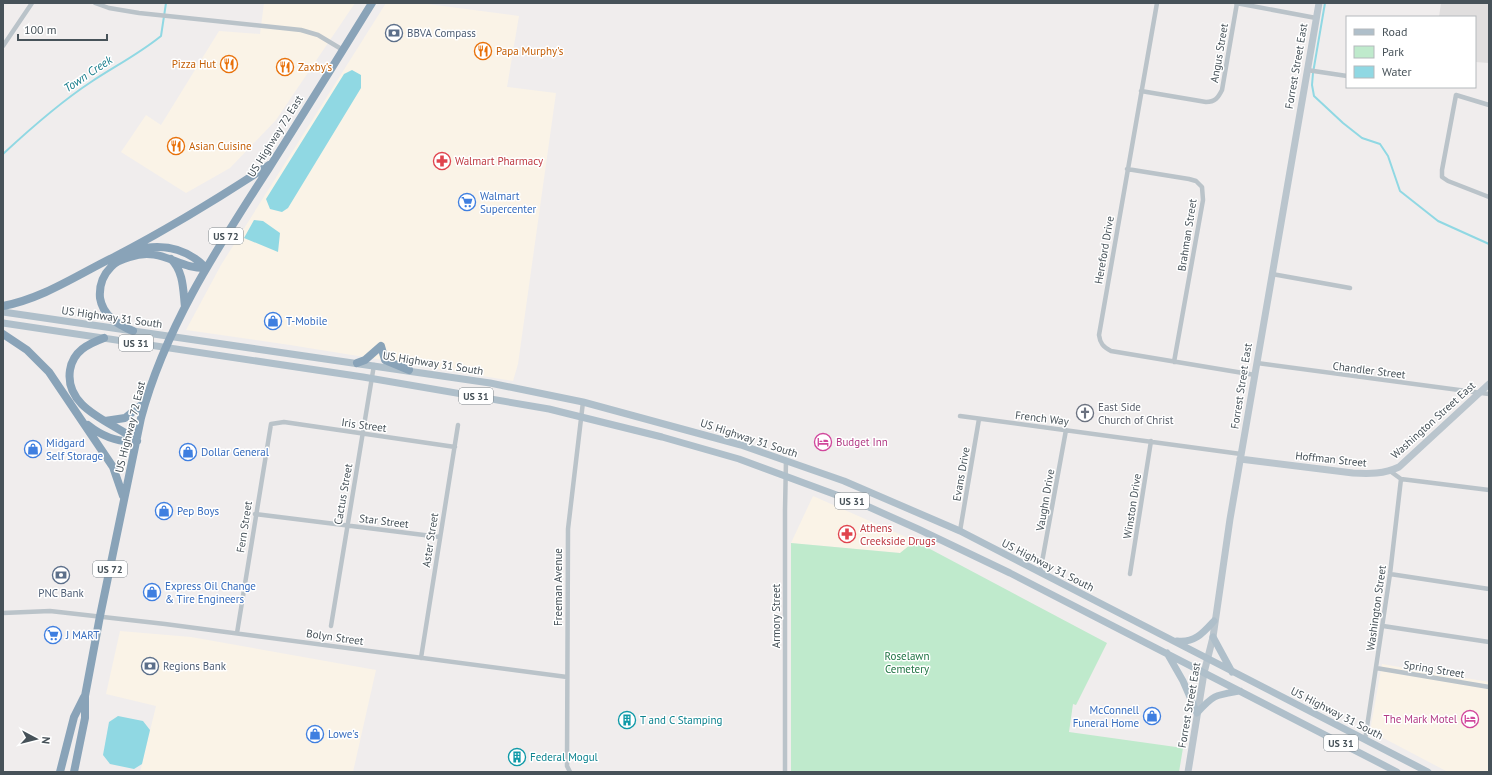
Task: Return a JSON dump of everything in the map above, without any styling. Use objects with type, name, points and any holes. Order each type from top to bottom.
[{"type":"highway","name":"US Highway 72 East","points":[[74,772],[85,718],[85,696],[124,500],[146,402],[160,363],[178,321],[206,268],[372,3]]},
{"type":"highway","points":[[3,306],[16,304],[50,291],[124,252],[218,199],[272,163]]},
{"type":"highway","points":[[124,252],[148,247],[167,246],[187,253],[206,268]]},
{"type":"highway","points":[[133,331],[118,325],[109,317],[103,308],[100,292],[104,276],[114,264],[134,255],[147,254],[167,257],[193,268],[206,268]]},
{"type":"highway","points":[[167,257],[177,266],[181,276],[185,307]]},
{"type":"highway","points":[[3,334],[20,345],[39,361],[83,422],[117,474],[124,500]]},
{"type":"highway","points":[[104,338],[87,345],[78,352],[70,366],[69,378],[72,388],[79,401],[104,421],[127,433],[137,441]]},
{"type":"highway","points":[[357,363],[365,360],[380,346],[385,360],[408,370]]},
{"type":"highway","points":[[104,421],[125,418],[146,402]]},
{"type":"highway","points":[[83,422],[94,430],[113,439],[125,442],[137,441]]},
{"type":"highway","name":"US Highway 72 East","points":[[60,772],[74,717],[85,696]]},
{"type":"main road","name":"Forrest Street East","points":[[1188,772],[1204,672],[1213,637],[1214,621],[1256,364],[1319,3]]},
{"type":"main road","name":"US Highway 31 South","points":[[3,312],[490,383],[583,402],[741,445],[786,460],[887,498],[960,531],[1428,772]]},
{"type":"main road","name":"US Highway 31 South","points":[[3,323],[371,378],[581,416],[722,454],[787,476],[868,507],[918,529],[1010,573],[1397,772]]},
{"type":"main road","name":"Washington Street East","points":[[1390,471],[1399,467],[1489,384]]},
{"type":"main road","name":"Hoffman Street","points":[[1241,456],[1353,473],[1371,474],[1390,471]]},
{"type":"main road","points":[[1173,641],[1185,642],[1193,640],[1200,636],[1214,621]]},
{"type":"main road","points":[[1213,637],[1232,672]]},
{"type":"main road","points":[[1167,653],[1183,681],[1197,712],[1211,698],[1218,694],[1240,691]]},
{"type":"street","points":[[3,46],[32,3]]},
{"type":"street","points":[[95,3],[109,8],[139,13],[301,30],[318,35],[343,50]]},
{"type":"street","name":"Hereford Drive","points":[[1157,3],[1127,168],[1099,335],[1100,341],[1104,347],[1111,350],[1255,375]]},
{"type":"street","points":[[1236,3],[1316,18]]},
{"type":"street","name":"Angus Street","points":[[1141,91],[1206,102],[1213,102],[1219,97],[1222,90],[1236,3]]},
{"type":"street","points":[[1307,70],[1346,76]]},
{"type":"street","points":[[1489,105],[1456,95],[1442,170],[1442,177],[1448,181],[1489,197]]},
{"type":"street","name":"Brahman Street","points":[[1127,168],[1189,179],[1196,181],[1202,187],[1202,200],[1174,362]]},
{"type":"street","points":[[1272,274],[1350,288]]},
{"type":"street","name":"Chandler Street","points":[[1256,364],[1489,394]]},
{"type":"street","name":"Cactus Street","points":[[331,626],[346,525],[374,365]]},
{"type":"street","name":"Freeman Avenue","points":[[570,772],[568,766],[567,677],[568,529],[583,402]]},
{"type":"street","name":"French Way","points":[[960,416],[1152,441],[1241,456]]},
{"type":"street","name":"Evans Drive","points":[[960,531],[979,419]]},
{"type":"street","name":"Iris Street","points":[[271,424],[284,422],[455,447]]},
{"type":"street","name":"Fern Street","points":[[237,633],[255,514],[271,424]]},
{"type":"street","name":"Aster Street","points":[[421,658],[458,425]]},
{"type":"street","name":"Vaughn Drive","points":[[1040,573],[1066,430]]},
{"type":"street","name":"Winston Drive","points":[[1130,574],[1152,441]]},
{"type":"street","name":"Armory Street","points":[[785,772],[786,460]]},
{"type":"street","points":[[1390,471],[1401,479],[1489,490]]},
{"type":"street","name":"Washington Street","points":[[1365,740],[1383,626],[1401,479]]},
{"type":"street","name":"Star Street","points":[[255,514],[440,537]]},
{"type":"street","points":[[1390,574],[1489,589]]},
{"type":"street","name":"Bolyn Street","points":[[3,613],[50,611],[100,616],[567,677]]},
{"type":"street","points":[[1383,626],[1489,642]]},
{"type":"street","name":"Spring Street","points":[[1376,668],[1489,687]]},
{"type":"shaded area","points":[[264,3],[355,3],[276,120],[230,168],[186,193],[121,152],[146,115],[161,125],[219,31],[260,34]]},
{"type":"shaded area","points":[[386,3],[420,3],[519,16],[507,87],[556,93],[518,364],[513,381],[290,345],[186,330],[221,265]]},
{"type":"shaded area","points":[[1441,3],[1489,3],[1489,63],[1476,62],[1476,16],[1439,16]]},
{"type":"shaded area","points":[[813,496],[915,541],[900,553],[791,543]]},
{"type":"shaded area","points":[[120,631],[191,637],[376,670],[353,772],[140,772],[156,706],[106,694]]},
{"type":"shaded area","points":[[1382,664],[1489,682],[1489,772],[1448,772],[1370,731]]},
{"type":"green space","name":"Roselawn Cemetery","points":[[915,541],[1107,643],[1076,705],[1073,704],[1069,732],[1183,748],[1179,772],[791,772],[791,543],[900,553]]},
{"type":"water","points":[[352,70],[361,75],[361,88],[288,208],[282,212],[270,209],[266,199],[344,74]]},
{"type":"water","points":[[254,220],[263,221],[280,233],[278,252],[244,238]]},
{"type":"water","points":[[118,716],[143,721],[150,730],[142,764],[134,769],[110,764],[103,755],[109,722]]},
{"type":"waterway","name":"Town Creek","points":[[3,154],[68,98],[144,49],[161,36],[166,3]]},
{"type":"waterway","points":[[1325,3],[1313,73],[1312,85],[1314,96],[1343,123],[1362,138],[1380,144],[1388,156],[1400,191],[1438,221],[1489,244]]},
{"type":"place","name":"BBVA Compass","points":[[394,33]]},
{"type":"place","name":"Papa Murphy's","points":[[483,51]]},
{"type":"place","name":"Pizza Hut","points":[[229,64]]},
{"type":"place","name":"Zaxby's","points":[[285,67]]},
{"type":"place","name":"Asian Cuisine","points":[[176,146]]},
{"type":"place","name":"Walmart Pharmacy","points":[[442,161]]},
{"type":"place","name":"Walmart Supercenter","points":[[467,202]]},
{"type":"place","name":"T-Mobile","points":[[273,321]]},
{"type":"place","name":"East Side Church of Christ","points":[[1085,413]]},
{"type":"place","name":"Budget Inn","points":[[823,442]]},
{"type":"place","name":"Midgard Self Storage","points":[[33,449]]},
{"type":"place","name":"Dollar General","points":[[188,452]]},
{"type":"place","name":"Pep Boys","points":[[164,511]]},
{"type":"place","name":"Athens Creekside Drugs","points":[[847,534]]},
{"type":"place","name":"PNC Bank","points":[[61,575]]},
{"type":"place","name":"Express Oil Change & Tire Engineers","points":[[152,592]]},
{"type":"place","name":"J MART","points":[[53,635]]},
{"type":"place","name":"Regions Bank","points":[[150,666]]},
{"type":"place","name":"McConnell Funeral Home","points":[[1152,716]]},
{"type":"place","name":"The Mark Motel","points":[[1470,719]]},
{"type":"place","name":"T and C Stamping","points":[[627,720]]},
{"type":"place","name":"Lowe's","points":[[315,734]]},
{"type":"place","name":"Federal Mogul","points":[[517,757]]}]
